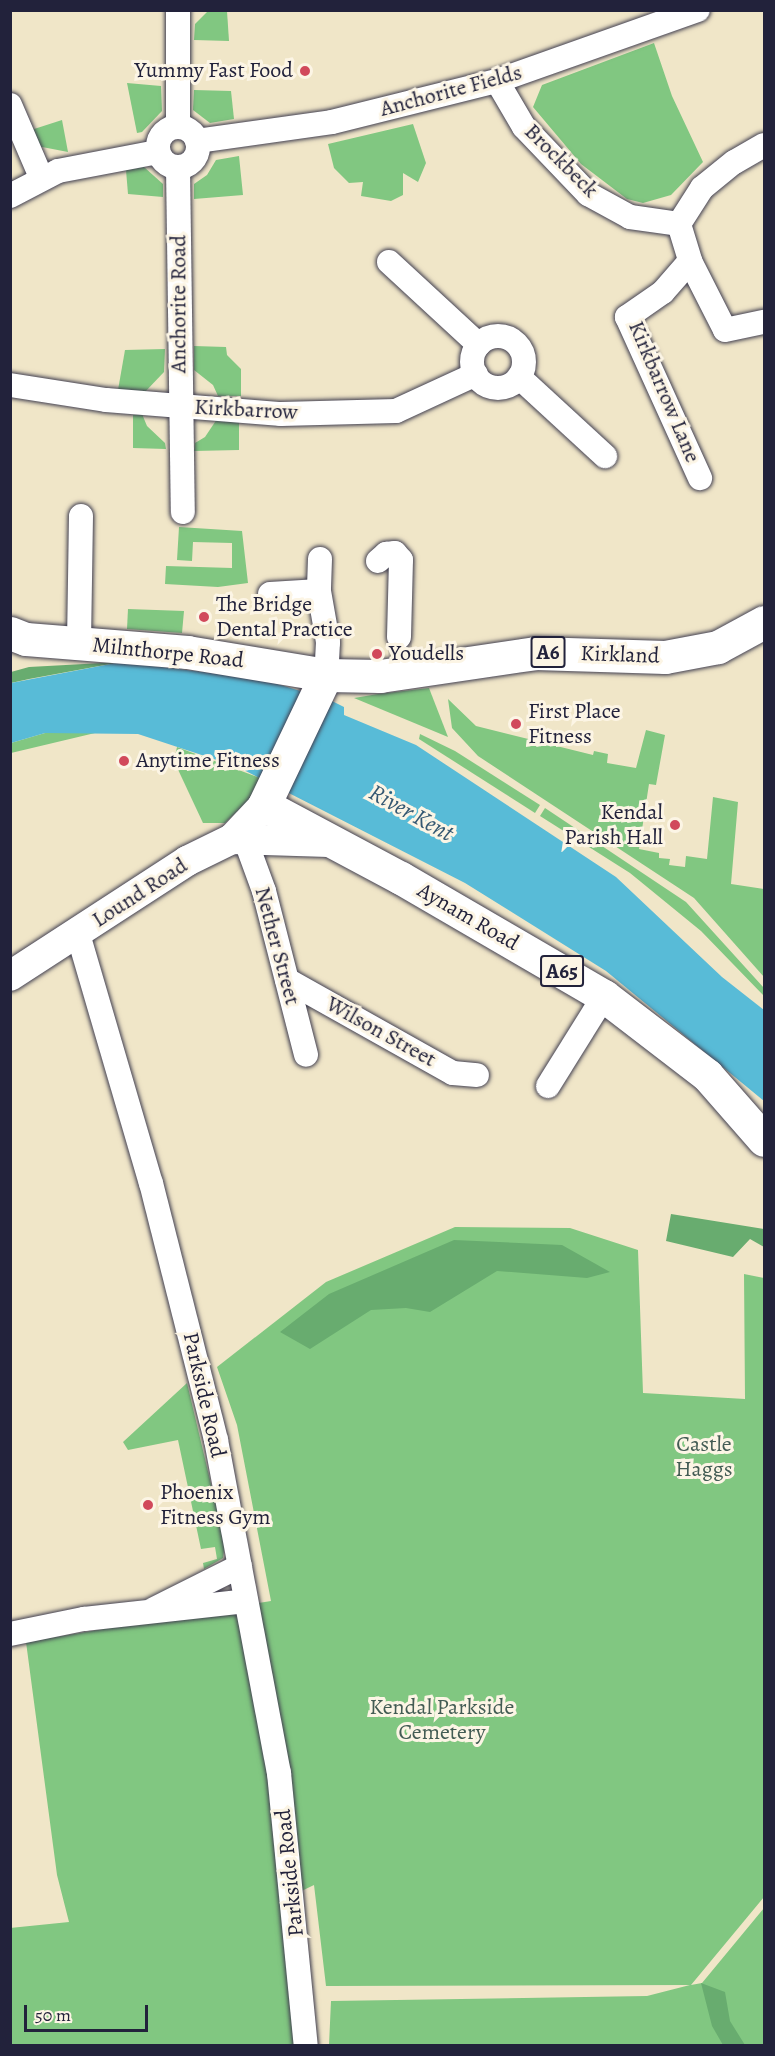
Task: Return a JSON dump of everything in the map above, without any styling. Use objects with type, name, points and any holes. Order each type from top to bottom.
[{"type":"highway","name":"Kirkland","points":[[321,685],[400,656],[535,653],[665,657],[718,647],[765,622]]},
{"type":"highway","name":"Milnthorpe Road","points":[[16,641],[79,643],[187,652],[321,685]]},
{"type":"highway","name":"A65","points":[[268,795],[321,685]]},
{"type":"highway","name":"Aynam Road","points":[[268,795],[329,842],[402,878],[604,996],[707,1075],[765,1140]]},
{"type":"main road","name":"Lound Road","points":[[10,976],[78,934],[187,861],[238,839],[268,795]]},
{"type":"main road","name":"Aynam Road","points":[[238,839],[329,842]]},
{"type":"street","points":[[178,10],[188,134],[196,157],[178,167],[165,163],[158,152],[162,134],[188,134]]},
{"type":"street","name":"Anchorite Fields","points":[[188,134],[332,122],[497,81],[698,10]]},
{"type":"street","name":"Brockbeck","points":[[497,81],[524,127],[588,194],[630,217],[679,224]]},
{"type":"street","points":[[10,105],[41,177]]},
{"type":"street","points":[[765,145],[734,162],[702,188],[679,224],[690,261],[725,330],[765,322]]},
{"type":"street","points":[[10,196],[41,177],[158,152]]},
{"type":"street","name":"Anchorite Road","points":[[178,167],[179,406],[183,512]]},
{"type":"street","name":"Kirkbarrow Lane","points":[[690,261],[663,292],[627,317],[700,478]]},
{"type":"street","points":[[389,262],[479,345]]},
{"type":"street","points":[[494,336],[511,339],[524,361],[519,377],[497,388],[476,374],[473,359],[479,345],[494,336]]},
{"type":"street","name":"Kirkbarrow","points":[[10,385],[106,400],[281,414],[396,411],[476,374]]},
{"type":"street","points":[[519,377],[605,456]]},
{"type":"street","points":[[79,643],[81,516]]},
{"type":"street","points":[[378,561],[386,554],[395,553],[401,560],[400,656]]},
{"type":"street","points":[[320,559],[320,591],[328,642],[321,685]]},
{"type":"street","points":[[270,594],[320,591]]},
{"type":"street","name":"Nether Street","points":[[238,839],[264,891],[306,1055]]},
{"type":"street","name":"Parkside Road","points":[[78,934],[108,1026],[200,1374],[240,1566],[279,1773],[291,1864],[306,2046]]},
{"type":"street","name":"Wilson Street","points":[[287,980],[453,1073],[477,1075]]},
{"type":"street","points":[[548,1086],[604,996]]},
{"type":"street","points":[[151,1611],[191,1587],[240,1566]]},
{"type":"street","points":[[10,1634],[151,1611],[246,1601]]},
{"type":"green space","points":[[209,10],[227,11],[229,41],[194,40],[195,24]]},
{"type":"green space","points":[[654,43],[672,96],[703,162],[671,195],[643,203],[627,199],[581,164],[533,107],[542,85]]},
{"type":"green space","points":[[127,83],[161,86],[162,111],[142,132],[137,133]]},
{"type":"green space","points":[[194,90],[231,91],[234,119],[210,123],[193,110]]},
{"type":"green space","points":[[62,120],[68,152],[37,146],[31,130]]},
{"type":"green space","points":[[413,124],[426,163],[418,182],[403,173],[403,195],[391,201],[361,196],[363,182],[349,183],[334,168],[328,144]]},
{"type":"green space","points":[[239,156],[243,195],[194,199],[194,184],[207,175],[216,160]]},
{"type":"green space","points":[[144,167],[163,184],[163,197],[128,194],[126,170]]},
{"type":"green space","points":[[194,346],[226,347],[227,355],[241,369],[241,396],[218,396],[213,385],[194,370]]},
{"type":"green space","points":[[165,349],[164,372],[144,393],[118,390],[125,350]]},
{"type":"green space","points":[[142,414],[147,426],[165,443],[166,449],[133,448],[133,415]]},
{"type":"green space","points":[[217,419],[239,419],[239,450],[194,451],[195,443],[205,437]]},
{"type":"green space","points":[[179,527],[242,531],[248,583],[218,587],[165,584],[166,566],[232,568],[232,543],[193,542],[192,561],[177,560]]},
{"type":"green space","points":[[128,609],[184,611],[182,633],[127,629]]},
{"type":"green space","points":[[121,662],[11,683],[11,672],[29,667]]},
{"type":"green space","points":[[429,688],[448,737],[354,698],[378,694]]},
{"type":"green space","points":[[448,699],[476,726],[593,755],[594,751],[608,754],[607,763],[636,768],[646,730],[665,735],[656,785],[649,784],[639,849],[659,853],[659,858],[670,859],[669,865],[685,867],[686,856],[707,859],[713,797],[738,802],[731,884],[764,889],[764,977],[694,898],[478,756],[452,728]]},
{"type":"green space","points":[[45,733],[95,733],[11,753],[11,743]]},
{"type":"green space","points":[[420,734],[455,751],[540,805],[535,813],[419,739]]},
{"type":"green space","points":[[177,747],[263,779],[259,790],[225,823],[203,823],[174,761]]},
{"type":"green space","points":[[545,808],[686,902],[764,988],[764,996],[701,931],[630,873],[540,816]]},
{"type":"green space","points":[[671,1214],[764,1229],[764,1247],[750,1239],[733,1257],[666,1241]]},
{"type":"green space","name":"Kendal Parkside Cemetery","points":[[455,1227],[570,1228],[638,1250],[643,1393],[745,1399],[744,1274],[764,1278],[764,1897],[691,1985],[702,1983],[764,1908],[764,2045],[329,2045],[331,2001],[647,1996],[690,1985],[326,1986],[314,1885],[287,1898],[302,2045],[11,2045],[10,1928],[69,1922],[57,1875],[26,1642],[271,1601],[237,1425],[217,1367],[326,1282]]},
{"type":"green space","points":[[454,1240],[562,1245],[610,1272],[587,1278],[497,1271],[430,1312],[406,1308],[371,1310],[310,1349],[280,1332],[329,1294]]},
{"type":"green space","points":[[187,1383],[225,1543],[223,1558],[204,1569],[203,1563],[217,1559],[215,1547],[201,1549],[178,1440],[128,1450],[123,1442]]},
{"type":"green space","points":[[701,1983],[725,1992],[730,2021],[745,2045],[723,2045],[712,2026]]},
{"type":"water","name":"River Kent","points":[[121,662],[261,679],[330,700],[344,707],[344,715],[416,745],[616,877],[722,977],[764,1010],[764,1101],[606,971],[465,883],[238,767],[138,734],[45,733],[11,743],[11,683]]},
{"type":"tunnel","points":[[399,637],[401,658]]},
{"type":"place","name":"Yummy Fast Food","points":[[305,71]]},
{"type":"place","name":"The Bridge Dental Practice","points":[[204,617]]},
{"type":"place","name":"Youdells","points":[[377,654]]},
{"type":"place","name":"First Place Fitness","points":[[516,724]]},
{"type":"place","name":"Anytime Fitness","points":[[124,761]]},
{"type":"place","name":"Kendal Parish Hall","points":[[675,825]]},
{"type":"place","name":"Phoenix Fitness Gym","points":[[148,1505]]},
{"type":"park label","name":"Castle Haggs","points":[[704,1456]]}]
